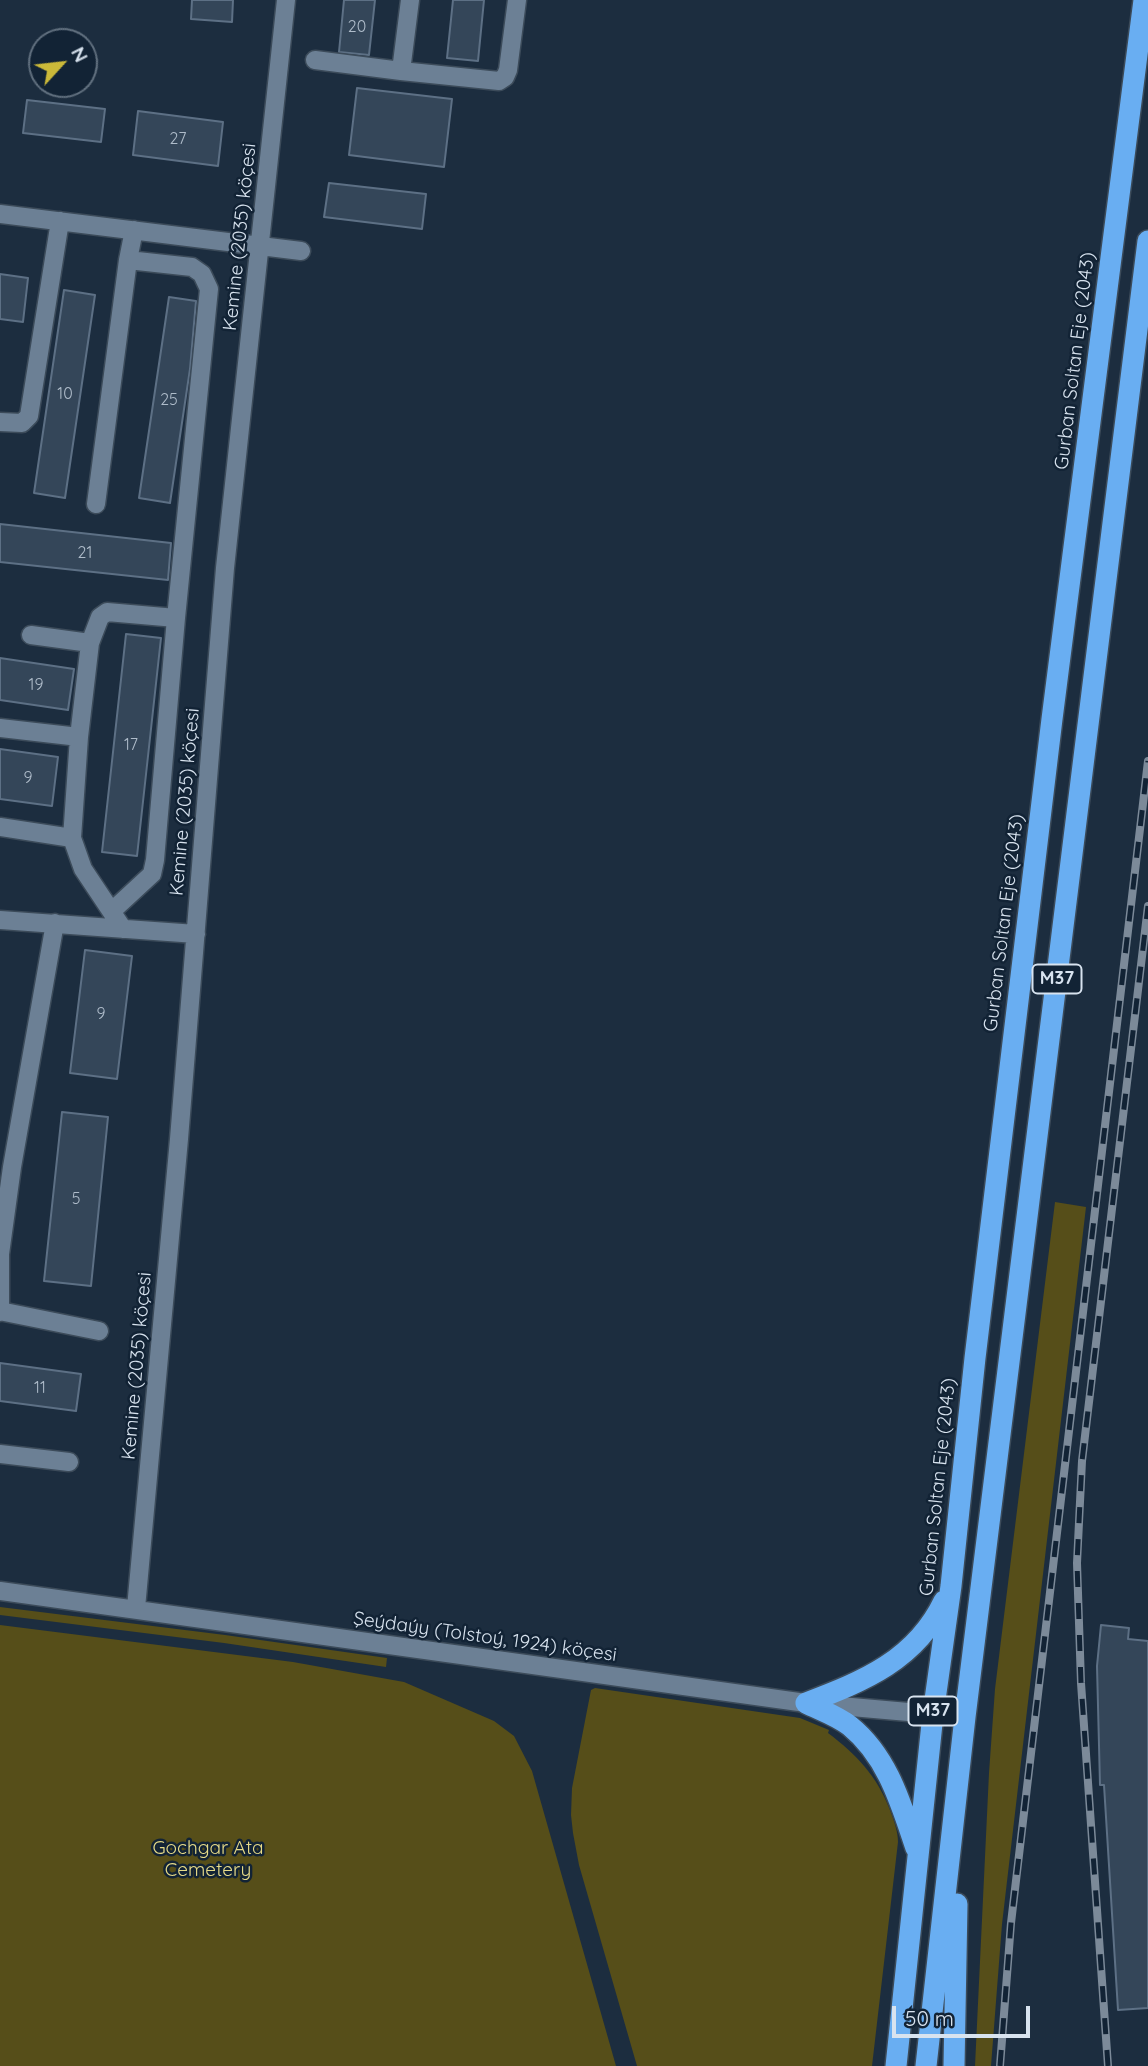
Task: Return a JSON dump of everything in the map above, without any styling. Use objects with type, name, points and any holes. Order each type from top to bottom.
[{"type":"highway","name":"Gurban Soltan Eje (2043)","points":[[896,2066],[933,1714],[951,1586],[975,1358],[1052,719],[1144,0]]},
{"type":"highway","name":"M37","points":[[926,2066],[965,1717],[1148,241]]},
{"type":"highway","points":[[807,1703],[859,1683],[889,1665],[931,1624],[951,1586]]},
{"type":"highway","name":"Gurban Soltan Eje (2043)","points":[[807,1703],[849,1724],[877,1754],[896,1790],[918,1853]]},
{"type":"highway","points":[[954,2066],[959,1784]]},
{"type":"street","name":"Kemine (2035) köçesi","points":[[136,1608],[180,1139],[225,568],[286,0]]},
{"type":"street","points":[[401,71],[410,0]]},
{"type":"street","points":[[315,60],[499,81],[505,77],[509,60],[517,0]]},
{"type":"street","points":[[0,214],[301,251]]},
{"type":"street","points":[[0,422],[22,423],[29,416],[60,221]]},
{"type":"street","points":[[96,504],[134,230]]},
{"type":"street","points":[[112,911],[152,874],[155,860],[209,289],[202,274],[192,267],[128,260]]},
{"type":"street","points":[[123,929],[83,869],[72,838],[79,737],[90,643],[100,617],[107,612],[176,618]]},
{"type":"street","points":[[31,635],[90,643]]},
{"type":"street","points":[[0,728],[79,737]]},
{"type":"street","points":[[0,827],[72,838]]},
{"type":"street","points":[[0,920],[196,934]]},
{"type":"street","points":[[55,923],[12,1167],[0,1254],[0,1312],[99,1331]]},
{"type":"street","points":[[0,1454],[69,1462]]},
{"type":"street","name":"Şeýdaýy (Tolstoý, 1924) köçesi","points":[[0,1591],[807,1703],[965,1717]]},
{"type":"green space","points":[[1055,1202],[1086,1207],[1002,1924],[991,2066],[975,2066],[995,1689]]},
{"type":"green space","points":[[0,1607],[387,1658],[386,1667],[224,1643],[0,1615]]},
{"type":"green space","name":"Gochgar Ata Cemetery","points":[[0,1625],[293,1662],[404,1682],[494,1721],[514,1736],[532,1771],[616,2066],[0,2066]]},
{"type":"green space","points":[[595,1688],[800,1718],[829,1730],[828,1733],[857,1758],[872,1776],[890,1810],[898,1842],[872,2066],[637,2066],[579,1865],[571,1815],[572,1788],[591,1690]]},
{"type":"building","points":[[192,0],[233,0],[232,22],[191,19]]},
{"type":"building","points":[[344,0],[375,0],[369,55],[339,52]]},
{"type":"building","points":[[453,0],[484,0],[478,61],[447,58]]},
{"type":"building","points":[[357,88],[452,99],[444,167],[349,155]]},
{"type":"building","points":[[27,100],[105,109],[101,142],[23,133]]},
{"type":"building","points":[[138,111],[223,122],[218,166],[133,155]]},
{"type":"building","points":[[329,183],[426,194],[422,229],[324,217]]},
{"type":"building","points":[[0,274],[28,278],[23,322],[0,319]]},
{"type":"building","points":[[64,290],[95,295],[65,498],[34,493]]},
{"type":"building","points":[[169,297],[196,301],[190,369],[170,503],[139,498]]},
{"type":"building","points":[[0,524],[171,543],[168,580],[0,562]]},
{"type":"building","points":[[126,634],[161,638],[137,856],[102,852]]},
{"type":"building","points":[[0,658],[74,669],[68,710],[0,700]]},
{"type":"building","points":[[0,749],[58,757],[52,806],[0,799]]},
{"type":"building","points":[[85,950],[132,956],[117,1079],[70,1073]]},
{"type":"building","points":[[62,1112],[108,1117],[91,1286],[44,1281]]},
{"type":"building","points":[[0,1363],[81,1374],[76,1411],[0,1401]]},
{"type":"building","points":[[1101,1625],[1129,1628],[1128,1639],[1148,1641],[1148,2008],[1118,2010],[1104,1785],[1100,1785],[1097,1666]]},
{"type":"railway","points":[[1000,2066],[1011,1923],[1148,761]]},
{"type":"railway","points":[[1108,2066],[1081,1683],[1077,1563],[1082,1461],[1148,906]]}]
